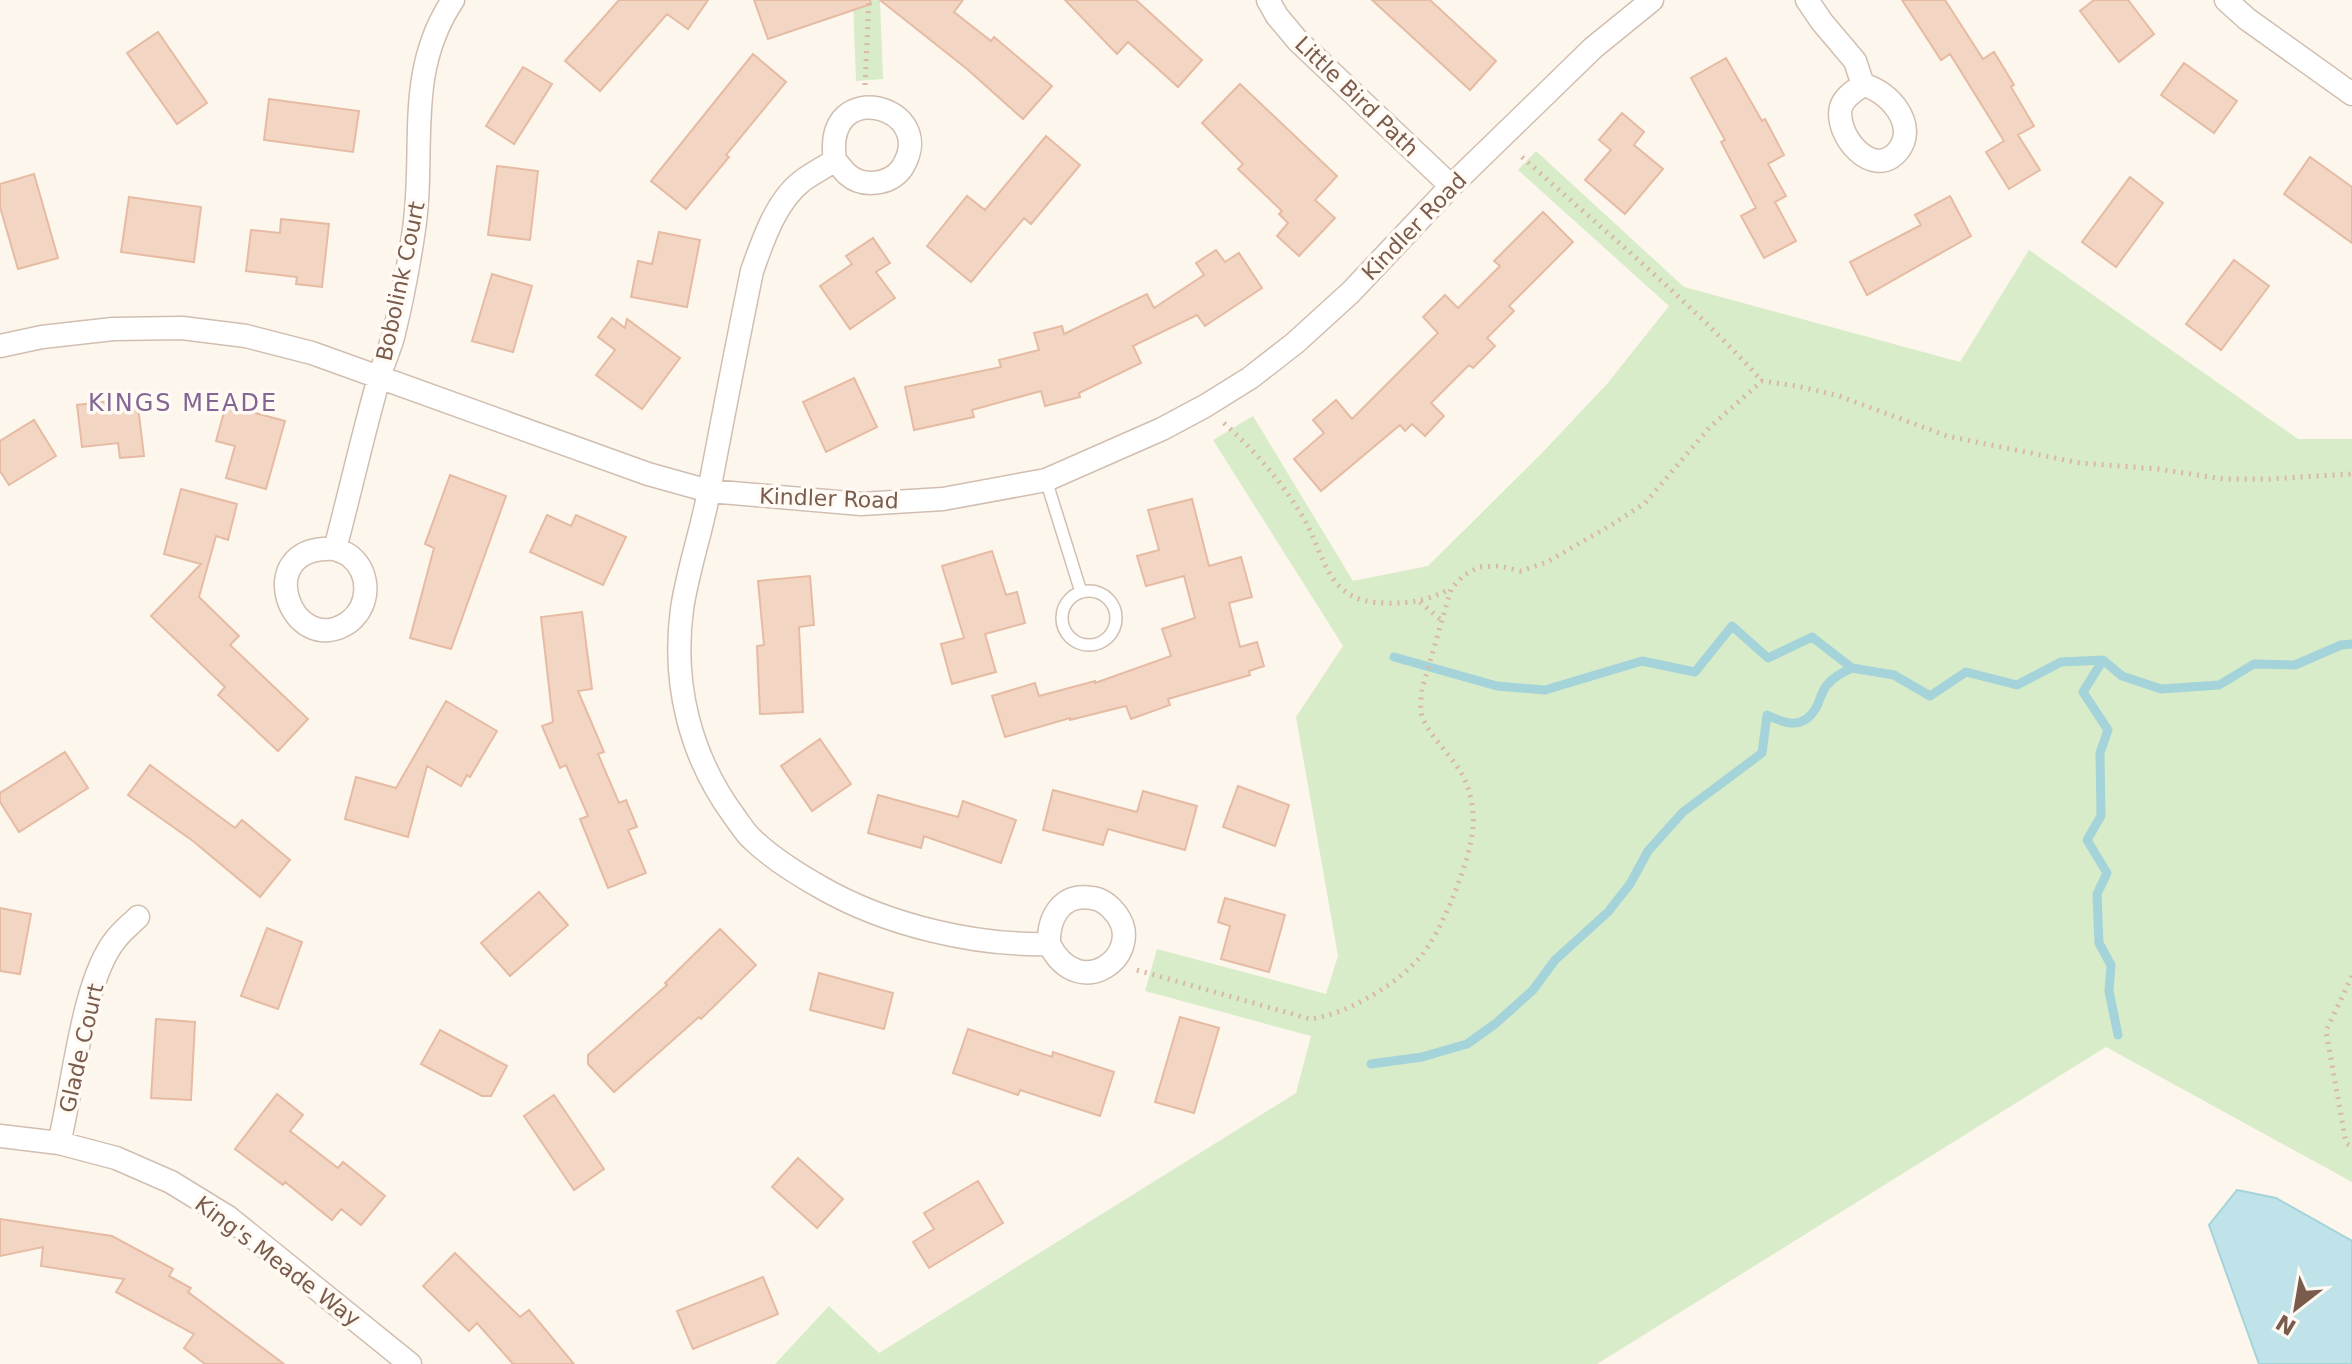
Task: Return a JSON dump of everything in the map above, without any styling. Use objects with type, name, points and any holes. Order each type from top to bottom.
[{"type":"street","name":"Bobolink Court","points":[[335,549],[379,377],[393,337],[413,236],[420,180],[418,103],[424,66],[442,17],[453,0]]},
{"type":"street","name":"Little Bird Path","points":[[1268,0],[1298,41],[1451,186]]},
{"type":"street","name":"Kindler Road","points":[[0,346],[42,337],[113,329],[182,328],[246,336],[312,353],[648,474],[709,491],[861,504],[943,499],[1046,480],[1162,429],[1205,406],[1250,378],[1295,343],[1351,292],[1451,186],[1593,48],[1652,0]]},
{"type":"street","points":[[1807,0],[1855,61],[1863,85]]},
{"type":"street","points":[[2226,0],[2247,19],[2352,94]]},
{"type":"street","points":[[869,106],[888,110],[903,121],[910,140],[909,156],[899,173],[883,182],[865,183],[849,176],[835,160],[833,142],[839,123],[852,111],[869,106]]},
{"type":"street","points":[[835,160],[800,182],[784,202],[765,236],[752,271],[682,610],[680,666],[686,713],[699,759],[718,794],[750,838],[792,871],[874,913],[960,937],[1010,945],[1049,944]]},
{"type":"street","points":[[1079,898],[1095,898],[1111,907],[1121,921],[1124,935],[1121,951],[1109,965],[1097,971],[1084,973],[1072,970],[1057,959],[1049,944],[1049,926],[1057,910],[1079,898]]},
{"type":"street","name":"Glade Court","points":[[59,1143],[86,1009],[99,971],[114,941],[138,917]]},
{"type":"street","name":"King's Meade Way","points":[[0,1136],[59,1143],[116,1158],[171,1182],[228,1217],[410,1364]]},
{"type":"lane","points":[[1046,480],[1081,592]]},
{"type":"lane","points":[[1081,592],[1098,593],[1112,604],[1115,611],[1116,620],[1109,636],[1094,645],[1076,642],[1064,629],[1062,620],[1066,603],[1081,592]]},
{"type":"path","points":[[869,0],[864,82],[869,106]]},
{"type":"path","points":[[1522,157],[1637,260],[1762,381],[1839,396],[1947,436],[2080,463],[2158,469],[2223,479],[2352,474]]},
{"type":"path","points":[[1205,406],[1256,453],[1279,482],[1304,518],[1332,578],[1343,592],[1363,603],[1420,602],[1451,589],[1464,575],[1479,567],[1499,566],[1521,571],[1547,562],[1645,503],[1710,427],[1762,381]]},
{"type":"path","points":[[1109,965],[1140,970],[1310,1019],[1328,1017],[1367,997],[1403,974],[1421,956],[1439,928],[1468,857],[1474,825],[1469,791],[1458,766],[1423,718],[1420,706],[1422,689],[1451,589]]},
{"type":"path","points":[[1420,602],[1441,620]]},
{"type":"path","points":[[2352,976],[2326,1031],[2346,1143],[2352,1147]]},
{"type":"green space","points":[[853,0],[880,0],[883,79],[856,81]]},
{"type":"green space","points":[[1536,151],[1684,287],[1960,362],[2029,250],[2298,439],[2352,439],[2352,1182],[2106,1047],[1597,1364],[775,1364],[829,1306],[879,1353],[1296,1093],[1311,1036],[1145,991],[1157,949],[1326,994],[1338,956],[1296,717],[1343,646],[1213,440],[1253,416],[1353,581],[1428,566],[1607,384],[1669,306],[1518,170]]},
{"type":"water","points":[[2237,1190],[2276,1198],[2352,1241],[2352,1364],[2259,1364],[2209,1225]]},
{"type":"building","points":[[619,0],[708,0],[688,29],[667,14],[600,91],[565,61]]},
{"type":"building","points":[[754,0],[870,0],[871,4],[768,39]]},
{"type":"building","points":[[880,0],[963,0],[954,12],[991,41],[994,37],[1052,86],[1023,119],[967,69]]},
{"type":"building","points":[[1065,0],[1136,0],[1202,60],[1178,87],[1128,42],[1117,54]]},
{"type":"building","points":[[1372,0],[1430,0],[1496,61],[1470,90]]},
{"type":"building","points":[[1902,0],[1945,0],[1983,59],[1994,52],[2034,126],[2018,135],[2040,170],[2009,189],[1986,152],[2004,141],[1950,54],[1941,60]]},
{"type":"building","points":[[2094,0],[2128,0],[2154,34],[2119,62],[2080,11]]},
{"type":"building","points":[[158,32],[207,103],[177,124],[127,53]]},
{"type":"building","points":[[753,54],[786,82],[686,209],[651,181]]},
{"type":"building","points":[[1726,58],[1784,155],[1768,164],[1786,196],[1775,202],[1796,241],[1764,258],[1741,216],[1756,208],[1721,142],[1725,140],[1691,78]]},
{"type":"building","points":[[2184,63],[2237,101],[2214,133],[2161,95]]},
{"type":"building","points":[[523,67],[552,84],[514,144],[486,126]]},
{"type":"building","points":[[1240,84],[1337,176],[1315,200],[1335,218],[1299,256],[1277,236],[1288,223],[1279,214],[1282,211],[1238,169],[1243,164],[1202,123]]},
{"type":"building","points":[[269,99],[359,111],[353,152],[264,140]]},
{"type":"building","points":[[1622,113],[1644,132],[1634,145],[1663,169],[1625,214],[1585,180],[1611,150],[1599,140]]},
{"type":"building","points":[[1046,136],[1080,165],[1031,224],[1024,218],[971,282],[927,246],[967,196],[985,210]]},
{"type":"building","points":[[2310,157],[2352,187],[2352,243],[2284,194]]},
{"type":"building","points":[[497,166],[538,171],[530,240],[488,235]]},
{"type":"building","points":[[34,174],[58,258],[18,269],[0,207],[0,184]]},
{"type":"building","points":[[2130,177],[2163,203],[2116,267],[2082,242]]},
{"type":"building","points":[[1950,196],[1971,236],[1867,295],[1850,262],[1921,225],[1915,215]]},
{"type":"building","points":[[129,197],[201,207],[194,262],[121,252]]},
{"type":"building","points":[[1543,212],[1573,242],[1509,306],[1514,311],[1487,338],[1495,346],[1473,368],[1469,365],[1431,403],[1444,416],[1425,436],[1412,424],[1405,431],[1400,425],[1321,491],[1294,459],[1324,433],[1313,420],[1336,400],[1352,419],[1438,333],[1423,317],[1445,295],[1458,308],[1500,266],[1494,261]]},
{"type":"building","points":[[281,219],[329,224],[322,287],[296,284],[297,277],[246,271],[251,230],[280,233]]},
{"type":"building","points":[[659,232],[700,240],[687,307],[631,297],[638,261],[652,264]]},
{"type":"building","points":[[873,238],[890,263],[876,272],[895,298],[850,329],[820,286],[852,264],[846,256]]},
{"type":"building","points":[[1216,250],[1225,262],[1239,253],[1262,288],[1205,326],[1197,315],[1133,346],[1141,363],[1079,393],[1080,397],[1045,406],[1041,391],[972,410],[974,417],[914,430],[905,387],[1001,367],[999,360],[1039,350],[1034,333],[1062,326],[1064,334],[1147,294],[1154,308],[1204,275],[1196,263]]},
{"type":"building","points":[[2234,260],[2269,286],[2221,350],[2186,324]]},
{"type":"building","points":[[492,274],[532,286],[513,352],[472,341]]},
{"type":"building","points":[[612,318],[625,328],[627,319],[680,358],[642,409],[596,375],[615,350],[598,337]]},
{"type":"building","points":[[854,378],[877,427],[826,452],[803,402]]},
{"type":"building","points":[[137,398],[144,456],[120,458],[118,443],[82,447],[77,405]]},
{"type":"building","points":[[226,405],[285,421],[266,489],[226,478],[235,446],[216,441]]},
{"type":"building","points":[[34,420],[56,456],[9,485],[0,471],[0,441]]},
{"type":"building","points":[[450,475],[506,496],[451,649],[410,638],[434,548],[425,544]]},
{"type":"building","points":[[181,489],[237,504],[228,540],[216,536],[199,597],[239,636],[230,645],[308,719],[278,751],[218,695],[225,687],[151,616],[201,564],[164,554]]},
{"type":"building","points":[[1192,499],[1209,566],[1241,557],[1252,597],[1229,603],[1240,647],[1257,642],[1264,666],[1249,671],[1250,675],[1168,699],[1170,705],[1131,719],[1126,706],[1005,737],[992,696],[1035,683],[1039,696],[1095,683],[1171,656],[1162,629],[1195,618],[1184,576],[1146,586],[1137,556],[1159,550],[1148,510]]},
{"type":"building","points":[[547,515],[571,526],[576,515],[626,537],[603,585],[530,552]]},
{"type":"building","points":[[992,551],[1006,595],[1017,592],[1025,623],[985,634],[996,672],[952,684],[941,644],[964,638],[942,566]]},
{"type":"building","points":[[810,576],[814,625],[799,627],[803,712],[760,714],[757,646],[764,645],[758,581]]},
{"type":"building","points":[[582,612],[592,689],[578,691],[604,752],[598,754],[619,803],[626,800],[637,827],[628,830],[646,873],[608,888],[580,819],[588,816],[566,765],[560,768],[542,726],[553,722],[541,617]]},
{"type":"building","points":[[446,701],[497,731],[470,777],[467,775],[461,786],[427,766],[408,837],[345,819],[356,777],[396,788]]},
{"type":"building","points":[[820,739],[851,784],[812,811],[781,766]]},
{"type":"building","points":[[65,752],[88,788],[19,832],[0,802],[0,793]]},
{"type":"building","points":[[150,765],[235,828],[242,820],[290,860],[260,897],[193,841],[128,795]]},
{"type":"building","points":[[1238,786],[1289,805],[1275,846],[1223,827]]},
{"type":"building","points":[[1053,790],[1137,812],[1143,791],[1197,806],[1185,850],[1108,829],[1103,845],[1043,830]]},
{"type":"building","points":[[878,795],[958,817],[963,801],[1016,820],[1001,863],[924,836],[921,848],[868,833]]},
{"type":"building","points":[[539,892],[568,925],[510,976],[481,943]]},
{"type":"building","points":[[1225,898],[1285,915],[1269,972],[1221,959],[1230,926],[1218,922]]},
{"type":"building","points":[[0,908],[31,914],[20,974],[0,971]]},
{"type":"building","points":[[267,928],[302,942],[278,1009],[241,996]]},
{"type":"building","points":[[720,929],[756,965],[701,1019],[699,1017],[614,1092],[588,1064],[588,1055],[667,985],[665,983]]},
{"type":"building","points":[[819,973],[893,993],[884,1029],[810,1010]]},
{"type":"building","points":[[1180,1017],[1219,1028],[1194,1113],[1155,1102]]},
{"type":"building","points":[[156,1019],[195,1022],[191,1100],[151,1098]]},
{"type":"building","points":[[968,1029],[1052,1057],[1053,1052],[1114,1072],[1100,1116],[1020,1090],[1018,1095],[953,1073]]},
{"type":"building","points":[[440,1030],[507,1066],[491,1096],[482,1096],[421,1064]]},
{"type":"building","points":[[277,1094],[303,1115],[290,1131],[338,1168],[343,1162],[385,1196],[361,1225],[341,1209],[332,1220],[285,1182],[283,1185],[235,1149]]},
{"type":"building","points":[[554,1095],[604,1169],[574,1190],[524,1116]]},
{"type":"building","points":[[798,1158],[843,1199],[817,1228],[772,1187]]},
{"type":"building","points":[[978,1181],[1003,1223],[929,1268],[913,1242],[934,1229],[924,1213]]},
{"type":"building","points":[[0,1219],[112,1236],[173,1269],[169,1276],[191,1288],[188,1292],[284,1364],[205,1364],[184,1348],[194,1334],[116,1292],[124,1279],[41,1266],[43,1247],[0,1256]]},
{"type":"building","points":[[455,1253],[520,1317],[529,1310],[574,1364],[513,1364],[477,1323],[469,1331],[423,1286]]},
{"type":"building","points":[[763,1277],[778,1314],[693,1349],[677,1311]]},
{"type":"waterway","points":[[1394,657],[1497,686],[1545,690],[1642,661],[1695,672],[1732,626],[1768,658],[1812,637],[1852,668],[1894,675],[1930,696],[1966,672],[2017,685],[2061,662],[2103,660],[2122,676],[2161,689],[2219,685],[2254,664],[2295,665],[2341,645],[2352,644]]},
{"type":"waterway","points":[[2103,660],[2083,692],[2108,730],[2100,753],[2101,816],[2087,840],[2107,873],[2097,894],[2099,943],[2111,965],[2109,991],[2118,1035]]},
{"type":"waterway","points":[[1371,1064],[1422,1057],[1467,1044],[1495,1024],[1533,990],[1555,960],[1608,912],[1630,884],[1648,851],[1683,812],[1762,753],[1767,715],[1787,723],[1806,720],[1816,708],[1827,685],[1852,668]]},
{"type":"district","name":"KINGS MEADE","points":[[183,403]]}]
